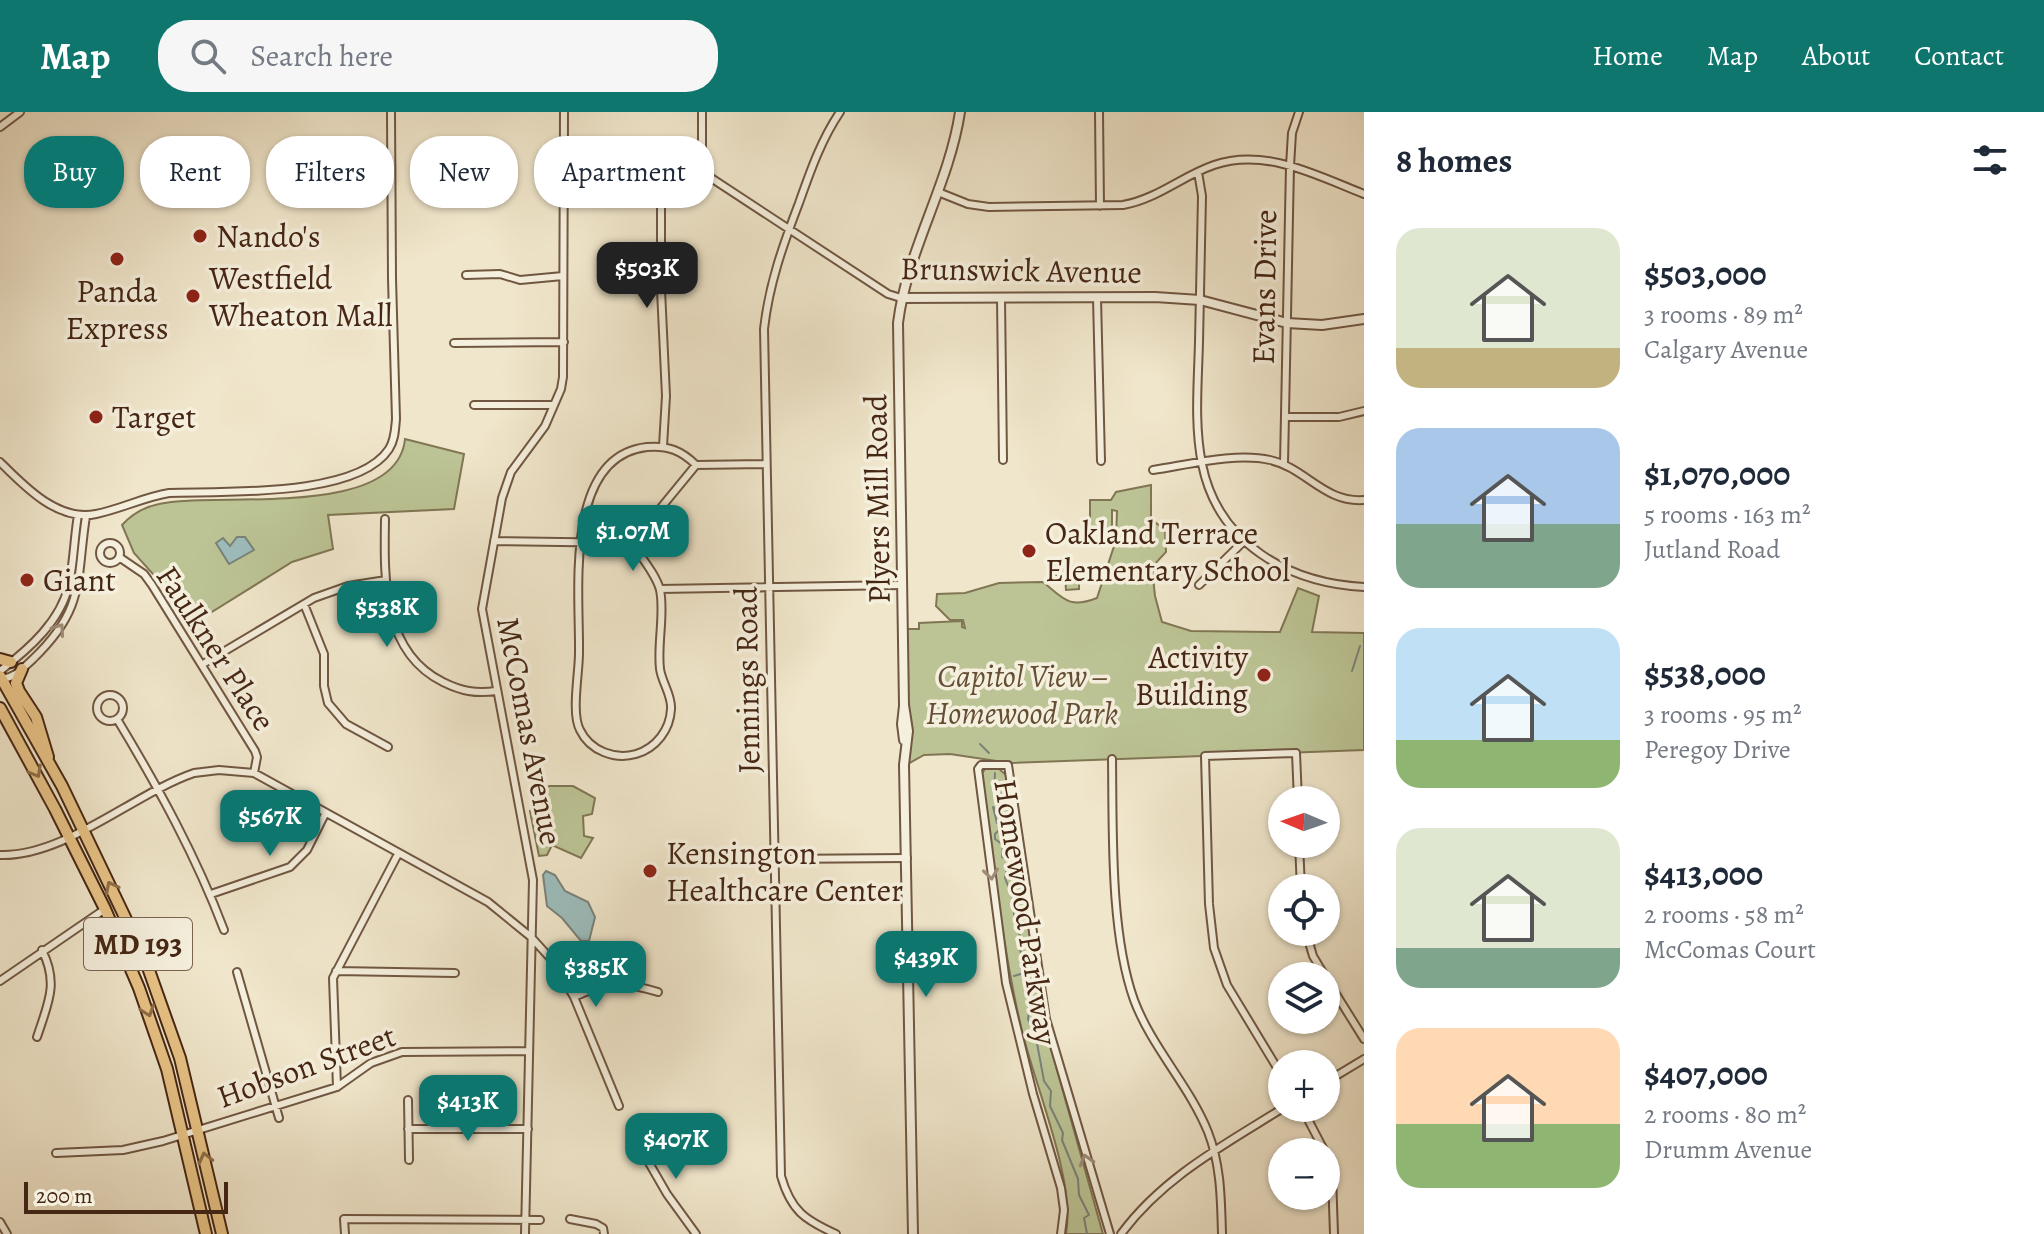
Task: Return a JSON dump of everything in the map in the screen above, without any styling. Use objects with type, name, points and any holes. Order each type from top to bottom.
[{"type":"main road","points":[[22,669],[16,683],[44,735],[49,763]]},
{"type":"main road","name":"MD 193","points":[[0,676],[49,763],[145,959],[168,1020],[198,1129],[222,1234]]},
{"type":"main road","name":"MD 193","points":[[0,708],[47,791],[105,909],[146,1005],[167,1069],[206,1234]]},
{"type":"street","points":[[2,112],[10,117]]},
{"type":"street","points":[[0,127],[20,112]]},
{"type":"street","points":[[0,462],[41,499],[82,515],[169,493],[312,487],[352,474],[389,450],[394,439],[396,419],[391,112]]},
{"type":"street","name":"McComas Avenue","points":[[564,112],[564,136]]},
{"type":"street","points":[[702,112],[702,136]]},
{"type":"street","name":"Jennings Road","points":[[836,1234],[799,1213],[786,1195],[781,1176],[764,329],[767,297],[779,252],[814,161],[840,112]]},
{"type":"street","name":"Plyers Mill Road","points":[[913,1234],[905,741],[902,724],[898,359],[901,280],[910,266],[938,192],[955,142],[960,112]]},
{"type":"street","points":[[1099,112],[1100,206]]},
{"type":"street","name":"Evans Drive","points":[[1284,464],[1290,166],[1292,133],[1299,112]]},
{"type":"street","points":[[938,192],[968,204],[989,207],[1100,206],[1144,201],[1215,164],[1259,159],[1290,166],[1364,194]]},
{"type":"street","points":[[1198,172],[1202,196],[1197,409],[1202,463],[1216,501],[1244,541],[1288,572],[1335,586],[1364,587]]},
{"type":"street","name":"Brunswick Avenue","points":[[714,180],[892,296],[1200,300],[1287,323],[1322,325],[1364,319]]},
{"type":"street","name":"McComas Avenue","points":[[525,1234],[533,880],[482,609],[502,498],[511,472],[545,426],[564,370],[564,208]]},
{"type":"street","points":[[661,208],[666,396],[663,446]]},
{"type":"street","points":[[466,275],[500,274],[520,280],[563,276]]},
{"type":"street","points":[[1001,298],[1003,460]]},
{"type":"street","points":[[1097,298],[1101,461]]},
{"type":"street","points":[[454,343],[564,342]]},
{"type":"street","points":[[474,405],[554,405]]},
{"type":"street","points":[[1285,417],[1330,418],[1364,411]]},
{"type":"street","points":[[632,543],[660,589],[660,665],[671,701],[671,714],[659,740],[647,750],[619,757],[592,747],[579,729],[575,705],[579,681],[580,542],[583,519],[597,481],[609,466],[631,451],[663,446],[683,453],[696,465],[766,464]]},
{"type":"street","points":[[1153,470],[1256,458],[1284,464],[1320,490],[1336,497],[1364,500]]},
{"type":"street","points":[[632,543],[696,465]]},
{"type":"street","points":[[82,515],[79,586],[69,613],[58,633],[16,675],[0,676],[6,661],[51,623],[61,605],[69,587],[82,515]]},
{"type":"street","points":[[385,519],[386,580],[401,645],[413,661],[434,677],[458,689],[479,693],[496,691]]},
{"type":"street","points":[[494,541],[632,543]]},
{"type":"street","points":[[1199,585],[1244,541]]},
{"type":"street","name":"Faulkner Place","points":[[119,557],[144,574],[203,664],[255,751],[254,773]]},
{"type":"street","points":[[203,664],[304,604],[348,586],[386,580]]},
{"type":"street","points":[[660,589],[902,585]]},
{"type":"street","points":[[304,604],[321,641],[328,703],[346,724],[388,747]]},
{"type":"street","points":[[104,696],[117,697],[122,703],[122,712],[117,719],[105,720],[98,714],[97,705],[104,696]]},
{"type":"street","points":[[117,719],[159,789],[211,894],[224,930]]},
{"type":"street","points":[[1268,1053],[1227,985],[1214,948],[1209,904],[1205,756],[1296,753],[1297,786]]},
{"type":"street","points":[[1112,759],[1121,951],[1147,1030],[1200,1115],[1214,1151],[1222,1234]]},
{"type":"street","name":"Homewood Parkway","points":[[1061,1234],[1064,1210],[1061,1188],[1033,1094],[1006,983],[978,769],[981,765],[1008,765],[1046,1019],[1110,1234]]},
{"type":"street","points":[[0,855],[21,855],[50,847],[182,778],[207,771],[254,773],[488,902],[531,937],[559,969],[574,997],[619,1106]]},
{"type":"street","points":[[211,894],[290,867],[307,850],[325,814]]},
{"type":"street","points":[[337,1087],[331,990],[336,971],[398,854]]},
{"type":"street","points":[[774,859],[907,858]]},
{"type":"street","points":[[0,981],[105,909]]},
{"type":"street","points":[[37,1037],[52,992],[51,967],[42,950]]},
{"type":"street","points":[[336,971],[455,973]]},
{"type":"street","points":[[237,972],[279,1118]]},
{"type":"street","points":[[574,997],[610,984],[631,985],[658,992]]},
{"type":"street","points":[[1340,1001],[1364,1039]]},
{"type":"street","name":"Hobson Street","points":[[56,1153],[123,1150],[184,1134],[337,1087],[371,1063],[402,1052],[529,1051]]},
{"type":"street","points":[[1340,1074],[1364,1059]]},
{"type":"street","points":[[408,1100],[409,1160]]},
{"type":"street","points":[[1121,1234],[1154,1195],[1175,1176],[1268,1117]]},
{"type":"street","points":[[408,1129],[528,1129]]},
{"type":"street","points":[[637,1142],[669,1198],[696,1234]]},
{"type":"street","points":[[1333,1210],[1334,1234]]},
{"type":"street","points":[[345,1234],[344,1219],[540,1220]]},
{"type":"street","points":[[570,1219],[596,1224],[604,1231]]},
{"type":"street","points":[[0,1222],[7,1234]]},
{"type":"green space","points":[[405,439],[464,454],[454,509],[328,515],[333,549],[292,562],[191,625],[170,593],[134,553],[122,525],[139,512],[159,504],[299,497],[338,492],[371,482],[394,465]]},
{"type":"green space","name":"Capitol View – Homewood Park","points":[[1151,485],[1151,519],[1165,530],[1166,552],[1152,567],[1162,622],[1191,631],[1280,632],[1298,588],[1319,596],[1312,632],[1364,633],[1364,750],[1010,763],[950,754],[924,755],[906,765],[903,629],[919,629],[919,623],[962,621],[965,628],[963,620],[950,620],[936,606],[937,594],[965,593],[999,583],[1043,582],[1073,602],[1097,598],[1116,540],[1117,511],[1112,510],[1110,532],[1090,532],[1090,500],[1111,500],[1116,492]]},
{"type":"green space","points":[[1051,566],[1079,566],[1079,589],[1066,590],[1065,576],[1049,576]]},
{"type":"green space","points":[[998,768],[1006,775],[1045,1027],[1103,1234],[1066,1234],[1065,1187],[1060,1160],[1021,1027],[998,902],[981,775],[985,769]]},
{"type":"green space","points":[[549,786],[573,786],[595,798],[592,814],[583,816],[584,836],[593,838],[581,858],[552,845],[547,855],[539,856],[530,811]]},
{"type":"water","points":[[237,537],[245,537],[254,550],[229,564],[216,543],[223,538],[230,546]]},
{"type":"water","points":[[546,871],[555,875],[565,891],[588,902],[595,917],[589,941],[581,941],[547,906],[543,875]]},
{"type":"waterway","points":[[1352,671],[1360,646]]},
{"type":"waterway","points":[[980,744],[989,753]]},
{"type":"waterway","points":[[995,773],[994,789],[1001,794],[999,813],[993,807],[997,823],[1004,825],[995,834],[995,839],[1003,845],[1002,857],[1009,861],[1005,878],[1014,901],[1014,916],[1020,936],[1021,970],[1030,1003],[1028,1019],[1036,1038],[1044,1081],[1051,1091],[1050,1106],[1063,1133],[1062,1140],[1078,1179],[1079,1195],[1089,1215],[1084,1218],[1087,1234]]},
{"type":"waterway","points":[[1014,976],[1024,973]]},
{"type":"place","name":"Nando's","points":[[200,236]]},
{"type":"place","name":"Panda Express","points":[[117,259]]},
{"type":"place","name":"Westfield Wheaton Mall","points":[[193,296]]},
{"type":"place","name":"Target","points":[[96,417]]},
{"type":"place","name":"Oakland Terrace Elementary School","points":[[1029,551]]},
{"type":"place","name":"Giant","points":[[27,580]]},
{"type":"place","name":"Activity Building","points":[[1264,675]]},
{"type":"place","name":"Kensington Healthcare Center","points":[[650,871]]}]
